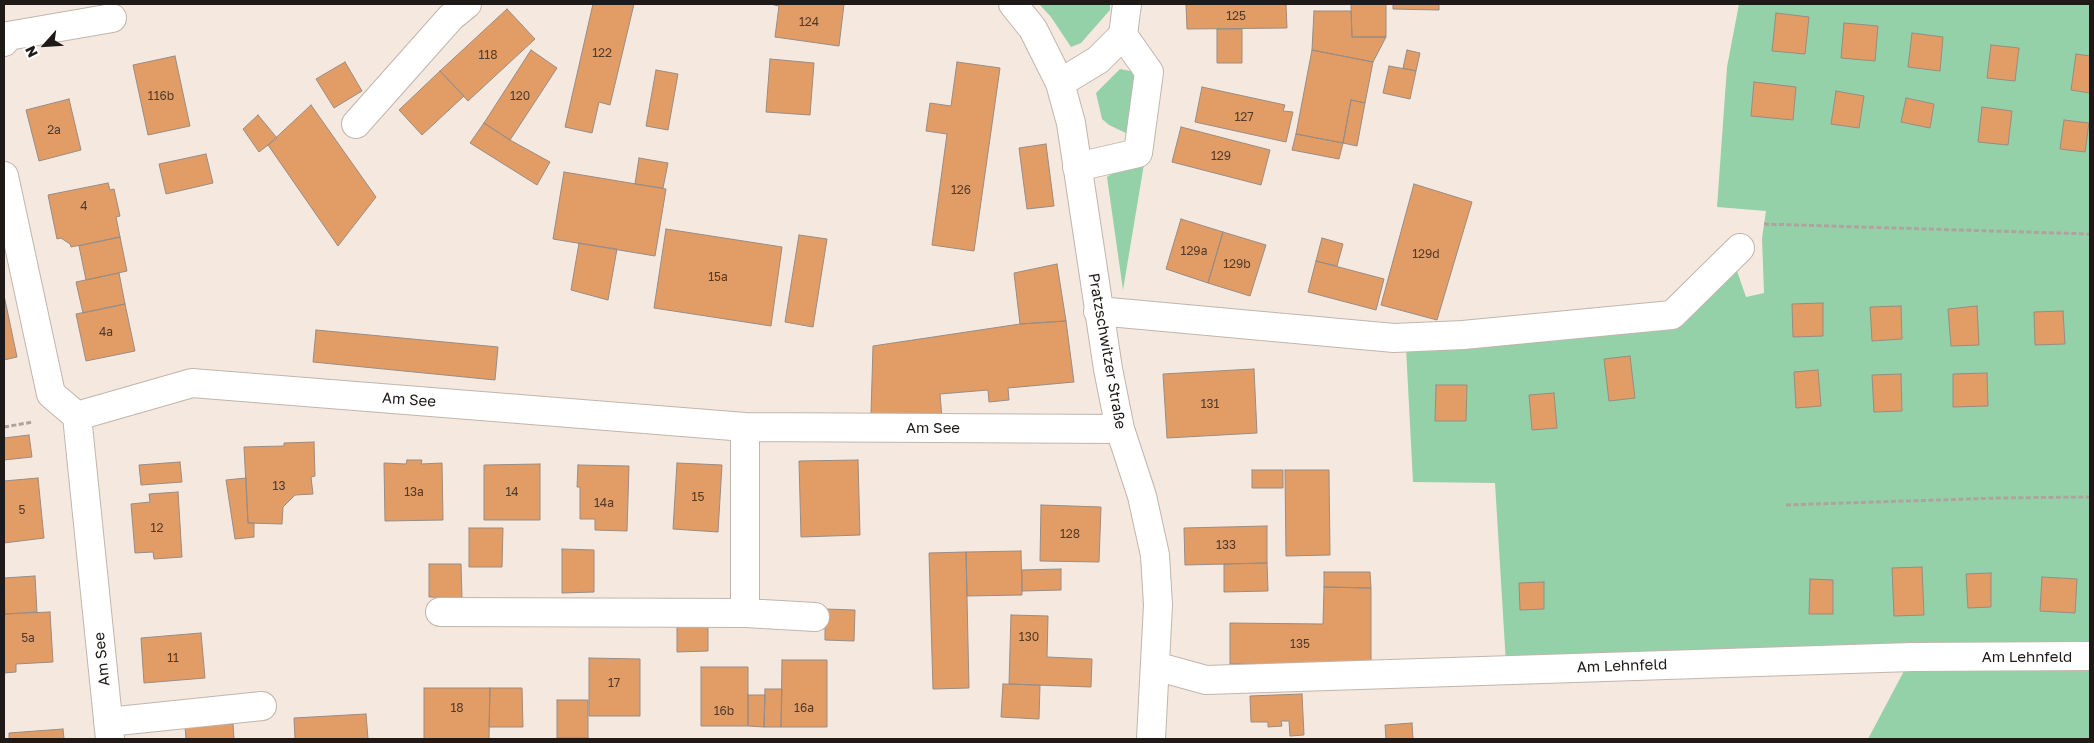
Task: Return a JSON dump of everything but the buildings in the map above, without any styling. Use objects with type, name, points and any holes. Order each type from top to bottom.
[{"type":"street","points":[[356,124],[451,17],[467,4]]},
{"type":"street","name":"Pratzschwitzer Straße","points":[[1013,4],[1033,29],[1060,83],[1071,123],[1108,369],[1120,429],[1142,496],[1155,555],[1158,605],[1151,739]]},
{"type":"street","points":[[1060,83],[1098,60],[1123,35],[1127,4]]},
{"type":"street","points":[[4,42],[8,36],[112,18]]},
{"type":"street","points":[[1077,167],[1138,154],[1149,72],[1123,35]]},
{"type":"street","points":[[4,176],[51,394],[77,416]]},
{"type":"street","points":[[1098,311],[1394,338],[1463,335],[1662,316],[1672,315],[1740,248]]},
{"type":"street","name":"Am See","points":[[262,706],[109,731],[77,416],[192,383],[745,426],[1120,429]]},
{"type":"street","points":[[745,426],[745,613]]},
{"type":"street","points":[[440,612],[745,613],[815,617]]},
{"type":"street","name":"Am Lehnfeld","points":[[1155,666],[1206,680],[1912,657],[2090,656]]},
{"type":"path","points":[[1740,248],[1750,224],[2090,234]]},
{"type":"path","points":[[1786,505],[2090,497]]},
{"type":"green space","points":[[1039,4],[1110,4],[1110,10],[1081,43],[1071,47],[1051,17]]},
{"type":"green space","points":[[1739,4],[2090,4],[2090,646],[1506,664],[1495,483],[1413,482],[1406,348],[1548,341],[1678,323],[1736,268],[1746,297],[1764,293],[1762,238],[1766,211],[1717,207],[1727,67]]},
{"type":"green space","points":[[1120,69],[1141,73],[1130,135],[1109,125],[1102,119],[1096,93]]},
{"type":"green space","points":[[1144,164],[1123,290],[1107,177],[1119,169]]},
{"type":"green space","points":[[2090,670],[2090,739],[1868,739],[1904,671]]}]
